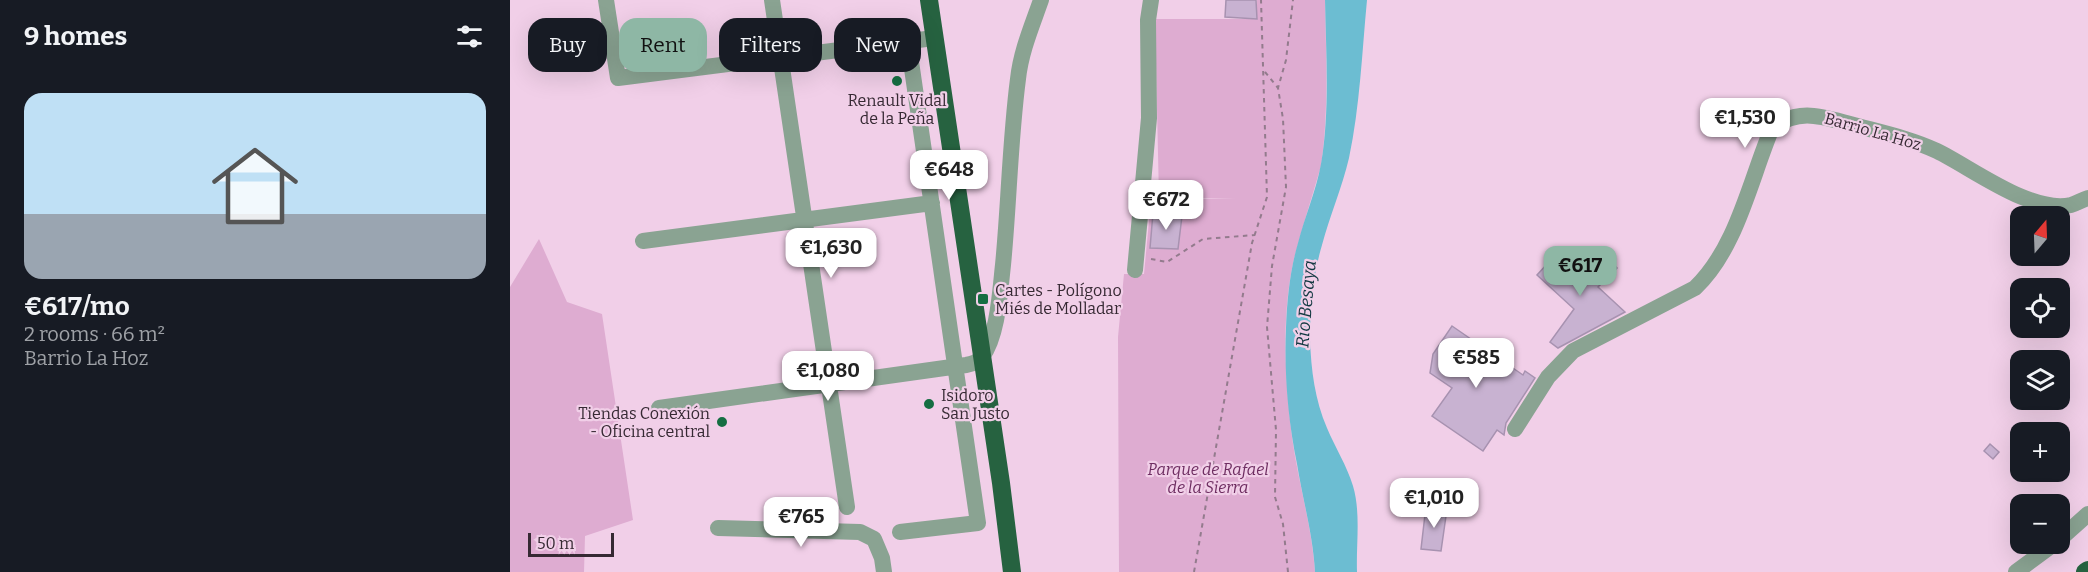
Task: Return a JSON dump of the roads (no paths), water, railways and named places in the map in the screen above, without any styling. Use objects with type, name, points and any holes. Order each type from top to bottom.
[{"type":"highway","points":[[928,0],[1012,572]]},
{"type":"street","points":[[606,0],[618,78],[719,65]]},
{"type":"street","points":[[772,0],[775,18]]},
{"type":"street","points":[[659,408],[976,363],[982,358],[994,329],[999,299],[1009,208],[1018,77],[1023,52],[1041,0]]},
{"type":"street","points":[[1136,263],[1149,118],[1148,20],[1151,0]]},
{"type":"street","points":[[921,40],[934,38]]},
{"type":"street","points":[[783,72],[847,507]]},
{"type":"street","points":[[900,532],[978,522],[913,72]]},
{"type":"street","name":"Barrio La Hoz","points":[[1515,429],[1548,377],[1573,351],[1695,288],[1706,277],[1728,240],[1772,128],[1782,121],[1798,116],[1814,115],[1906,138],[1938,151],[2029,200],[2069,205],[2088,198]]},
{"type":"street","points":[[643,241],[932,203]]},
{"type":"street","points":[[2070,530],[2088,514]]},
{"type":"street","points":[[718,528],[860,532],[874,539],[882,558],[884,572]]},
{"type":"street","points":[[2016,572],[2040,554]]},
{"type":"water","name":"Río Besaya","points":[[1325,0],[1367,0],[1353,138],[1316,268],[1310,327],[1313,373],[1319,407],[1348,471],[1355,496],[1358,518],[1357,572],[1315,572],[1310,531],[1291,431],[1286,379],[1286,317],[1291,274],[1295,253],[1319,174],[1324,144],[1327,82]]},
{"type":"place","name":"Renault Vidal de la Peña","points":[[897,81]]},
{"type":"place","name":"Cartes - Polígono Miés de Molladar","points":[[983,299]]},
{"type":"place","name":"Isidoro San Justo","points":[[929,404]]},
{"type":"place","name":"Tiendas Conexión - Oficina central","points":[[722,422]]},
{"type":"park label","name":"Parque de Rafael de la Sierra","points":[[1208,478]]}]
